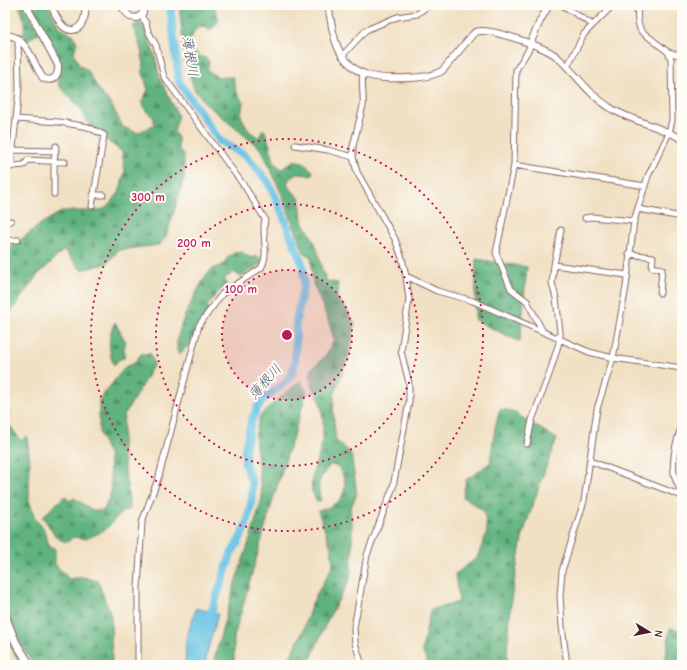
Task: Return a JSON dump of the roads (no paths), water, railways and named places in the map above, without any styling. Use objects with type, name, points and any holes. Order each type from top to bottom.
[{"type":"main road","points":[[5,616],[16,643],[30,665]]},
{"type":"street","points":[[5,35],[12,36],[18,40],[30,54],[43,78],[50,80],[54,79],[58,66],[26,5]]},
{"type":"street","points":[[51,5],[62,25],[68,30],[72,30],[80,26],[85,19],[86,10],[84,5]]},
{"type":"street","points":[[120,5],[132,18],[141,16],[144,10],[143,5]]},
{"type":"street","points":[[328,5],[338,49],[342,56],[363,73],[397,78],[437,74],[443,70],[473,34],[479,31],[486,31],[514,38],[551,52],[568,67],[588,91],[604,104],[635,120],[669,132],[682,139]]},
{"type":"street","points":[[342,56],[366,30],[397,17],[417,14],[429,5]]},
{"type":"street","points":[[543,332],[527,301],[511,289],[496,253],[514,165],[516,70],[529,49],[540,21],[549,5]]},
{"type":"street","points":[[562,5],[593,25]]},
{"type":"street","points":[[568,67],[584,34],[613,5]]},
{"type":"street","points":[[638,5],[637,14],[641,31],[668,52],[682,56]]},
{"type":"street","points":[[138,665],[138,587],[142,522],[159,476],[199,325],[222,294],[261,268],[264,263],[265,249],[263,226],[265,219],[245,187],[164,76],[156,46],[148,31],[146,22],[141,16]]},
{"type":"street","points":[[11,167],[20,89],[18,40]]},
{"type":"street","points":[[567,665],[560,596],[562,571],[584,501],[597,409],[613,358],[627,275],[634,221],[648,176],[669,132],[672,120],[671,59],[668,52]]},
{"type":"street","points":[[362,665],[356,643],[354,628],[363,573],[367,555],[392,487],[409,402],[409,383],[401,351],[408,305],[406,276],[402,258],[395,239],[357,172],[353,157],[353,146],[363,106],[363,73]]},
{"type":"street","points":[[16,119],[66,123],[88,127],[104,135],[92,206]]},
{"type":"street","points":[[295,145],[328,150],[353,157]]},
{"type":"street","points":[[13,150],[56,149],[54,161],[54,194]]},
{"type":"street","points":[[5,166],[11,167],[24,165],[28,160],[65,162]]},
{"type":"street","points":[[514,165],[645,186]]},
{"type":"street","points":[[94,195],[103,195]]},
{"type":"street","points":[[638,209],[682,216]]},
{"type":"street","points":[[585,218],[591,216],[634,221]]},
{"type":"street","points":[[5,222],[11,221]]},
{"type":"street","points":[[527,444],[532,420],[550,372],[560,339],[557,309],[552,283],[561,230]]},
{"type":"street","points":[[5,241],[18,240]]},
{"type":"street","points":[[629,254],[653,257],[652,267],[662,269],[660,293]]},
{"type":"street","points":[[554,266],[627,275]]},
{"type":"street","points":[[406,276],[437,291],[473,301],[589,352],[613,358],[682,368]]},
{"type":"street","points":[[682,424],[678,435],[673,461],[677,486],[682,491]]},
{"type":"street","points":[[590,461],[682,496]]},
{"type":"water","points":[[196,608],[218,614],[206,656],[206,665],[185,665],[186,639]]},
{"type":"waterway","name":"薄根川","points":[[170,5],[179,82],[220,141],[246,156],[268,182],[279,205],[303,266],[304,284],[296,321],[295,363],[292,374],[283,384],[263,400],[257,408],[251,422],[245,449],[245,464],[252,483],[252,497],[248,520],[241,537],[231,554],[208,622]]}]
